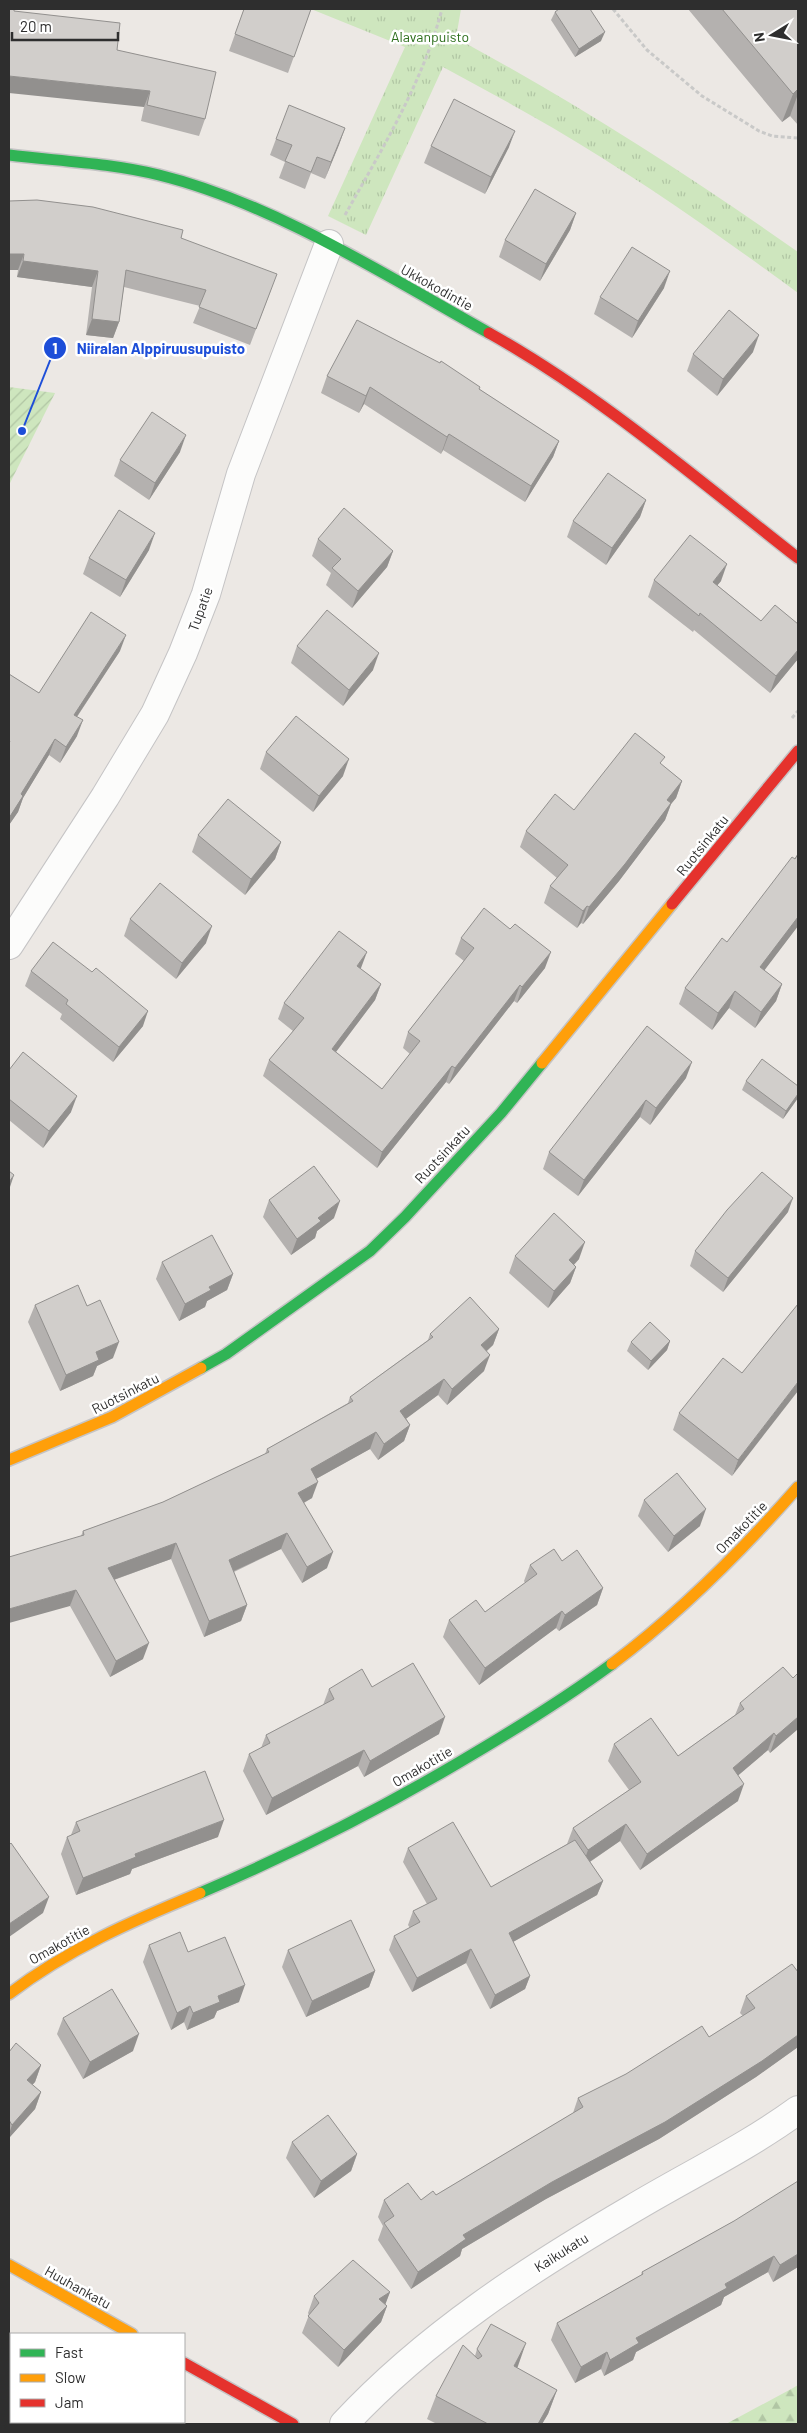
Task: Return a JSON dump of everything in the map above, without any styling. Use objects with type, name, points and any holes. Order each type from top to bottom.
[{"type":"street","name":"Ukkokodintie","points":[[9,155],[158,175],[221,194],[329,244],[492,334],[548,368],[644,438],[798,558]]},
{"type":"street","name":"Tupatie","points":[[9,945],[105,798],[155,714],[183,653],[206,594],[241,474],[329,244]]},
{"type":"street","name":"Ruotsinkatu","points":[[9,1460],[112,1418],[172,1385],[234,1348],[370,1251],[405,1217],[501,1113],[798,751]]},
{"type":"street","name":"Omakotitie","points":[[9,1994],[29,1977],[72,1952],[151,1912],[241,1876],[328,1835],[416,1788],[509,1734],[602,1671],[683,1606],[758,1534],[798,1487]]},
{"type":"street","name":"Kaikukatu","points":[[344,2424],[414,2357],[501,2289],[632,2208],[765,2134],[798,2110]]},
{"type":"street","name":"Huuhankatu","points":[[9,2265],[130,2333]]},
{"type":"street","points":[[185,2364],[293,2424]]},
{"type":"path","points":[[329,244],[393,130],[435,37],[442,9]]},
{"type":"path","points":[[613,9],[647,50],[702,96],[758,131],[772,136],[798,138]]},
{"type":"path","points":[[792,719],[798,711]]},
{"type":"green space","name":"Alavanpuisto","points":[[311,9],[461,9],[456,38],[630,140],[798,252],[798,293],[708,228],[585,147],[443,67],[366,235],[328,216],[405,47]]},
{"type":"green space","points":[[9,387],[55,393],[9,485]]},
{"type":"green space","points":[[798,2385],[798,2424],[726,2424],[793,2388]]},
{"type":"building","points":[[9,9],[120,23],[117,50],[216,72],[205,119],[147,105],[150,91],[9,76]]},
{"type":"building","points":[[244,9],[311,9],[294,57],[235,34]]},
{"type":"building","points":[[559,9],[590,9],[605,32],[579,49],[555,12]]},
{"type":"building","points":[[722,9],[798,9],[798,89],[793,94]]},
{"type":"building","points":[[454,99],[515,131],[491,177],[431,146]]},
{"type":"building","points":[[289,105],[345,128],[331,162],[317,157],[311,172],[285,161],[292,145],[276,139]]},
{"type":"building","points":[[535,189],[576,213],[546,264],[505,240]]},
{"type":"building","points":[[37,200],[93,207],[183,230],[181,238],[277,274],[256,329],[199,307],[206,290],[126,270],[119,322],[92,319],[98,271],[23,261],[24,254],[9,254],[9,201]]},
{"type":"building","points":[[632,247],[670,271],[638,321],[600,297]]},
{"type":"building","points":[[729,310],[759,335],[723,379],[693,354]]},
{"type":"building","points":[[357,320],[440,363],[441,361],[480,387],[479,389],[559,441],[531,486],[449,434],[447,437],[370,387],[366,396],[327,376]]},
{"type":"building","points":[[152,412],[186,435],[155,483],[120,460]]},
{"type":"building","points":[[608,473],[646,500],[612,548],[573,521]]},
{"type":"building","points":[[344,508],[393,551],[358,591],[332,568],[341,559],[318,539]]},
{"type":"building","points":[[119,510],[155,533],[126,580],[89,558]]},
{"type":"building","points":[[690,535],[727,564],[713,582],[761,621],[775,605],[798,624],[798,650],[776,676],[700,613],[699,616],[654,580]]},
{"type":"building","points":[[327,610],[379,653],[349,690],[297,646]]},
{"type":"building","points":[[91,612],[126,635],[74,715],[83,720],[66,747],[55,739],[21,794],[23,796],[9,818],[9,674],[39,693]]},
{"type":"building","points":[[296,716],[349,759],[319,796],[266,752]]},
{"type":"building","points":[[635,733],[665,757],[660,763],[682,781],[667,800],[671,803],[625,864],[589,907],[587,906],[583,911],[550,886],[568,865],[526,831],[555,794],[574,810]]},
{"type":"building","points":[[228,799],[281,842],[251,879],[198,835]]},
{"type":"building","points":[[798,854],[798,917],[760,967],[782,984],[761,1012],[735,991],[718,1013],[685,988],[722,938],[727,942],[792,857],[795,859]]},
{"type":"building","points":[[160,883],[212,926],[182,963],[130,919]]},
{"type":"building","points":[[484,908],[510,929],[515,924],[551,952],[522,987],[520,985],[455,1068],[452,1066],[382,1152],[269,1060],[304,1018],[284,1003],[339,931],[367,952],[357,966],[381,984],[332,1049],[382,1089],[420,1041],[408,1032],[474,948],[461,938]]},
{"type":"building","points":[[53,942],[92,972],[96,968],[148,1011],[119,1047],[66,1004],[68,1000],[31,971]]},
{"type":"building","points":[[647,1026],[692,1062],[656,1108],[646,1100],[584,1180],[549,1152]]},
{"type":"building","points":[[23,1052],[77,1096],[49,1131],[9,1099],[9,1070]]},
{"type":"building","points":[[762,1059],[798,1086],[798,1094],[786,1111],[746,1081]]},
{"type":"building","points":[[314,1166],[340,1201],[318,1218],[321,1221],[297,1239],[269,1200]]},
{"type":"building","points":[[9,1171],[14,1175],[9,1182]]},
{"type":"building","points":[[762,1172],[793,1198],[728,1278],[695,1251],[727,1210]]},
{"type":"building","points":[[554,1213],[585,1242],[569,1260],[576,1267],[554,1291],[515,1256]]},
{"type":"building","points":[[212,1235],[233,1274],[209,1287],[211,1290],[185,1304],[162,1262]]},
{"type":"building","points":[[78,1285],[87,1306],[100,1300],[119,1342],[96,1352],[99,1360],[66,1375],[35,1305]]},
{"type":"building","points":[[470,1297],[499,1329],[481,1345],[490,1355],[452,1389],[444,1379],[400,1411],[410,1425],[384,1444],[376,1432],[311,1469],[318,1482],[298,1493],[333,1552],[307,1567],[287,1533],[229,1560],[247,1605],[209,1621],[176,1543],[108,1568],[149,1643],[116,1661],[76,1590],[9,1609],[9,1557],[84,1535],[83,1531],[163,1502],[269,1452],[267,1449],[353,1401],[350,1397],[433,1337],[430,1334]]},
{"type":"building","points":[[798,1304],[798,1382],[738,1460],[679,1413],[723,1358],[742,1373]]},
{"type":"building","points":[[650,1322],[670,1341],[651,1361],[631,1342]]},
{"type":"building","points":[[677,1473],[706,1509],[674,1536],[644,1500]]},
{"type":"building","points":[[554,1549],[562,1561],[577,1550],[603,1588],[565,1615],[562,1611],[485,1668],[449,1620],[476,1600],[485,1612],[537,1574],[530,1565]]},
{"type":"building","points":[[413,1663],[445,1717],[370,1761],[364,1750],[272,1798],[249,1754],[270,1743],[266,1735],[334,1699],[329,1689],[362,1669],[372,1687]]},
{"type":"building","points":[[783,1667],[793,1678],[798,1673],[798,1717],[776,1736],[774,1733],[733,1768],[744,1784],[647,1854],[626,1824],[588,1850],[573,1828],[641,1782],[614,1744],[651,1718],[678,1756],[744,1709],[740,1703]]},
{"type":"building","points":[[205,1771],[224,1820],[135,1854],[136,1857],[83,1878],[67,1837],[80,1831],[76,1822]]},
{"type":"building","points":[[453,1822],[491,1887],[575,1840],[603,1881],[509,1933],[530,1976],[495,1995],[471,1949],[417,1978],[394,1936],[420,1922],[413,1911],[437,1899],[408,1848]]},
{"type":"building","points":[[11,1843],[49,1897],[9,1924],[9,1845]]},
{"type":"building","points":[[351,1920],[375,1971],[312,2001],[288,1950]]},
{"type":"building","points":[[180,1932],[188,1952],[225,1937],[245,1985],[218,1996],[220,2002],[193,2013],[190,2006],[177,2013],[149,1945]]},
{"type":"building","points":[[792,1964],[798,1972],[798,2035],[762,2061],[665,2122],[552,2182],[463,2235],[466,2239],[418,2272],[384,2223],[394,2216],[384,2200],[408,2183],[421,2200],[433,2191],[436,2195],[583,2107],[578,2098],[626,2074],[702,2026],[709,2037],[755,2008],[746,1996]]},
{"type":"building","points":[[112,1989],[139,2034],[90,2062],[63,2018]]},
{"type":"building","points":[[16,2043],[41,2065],[27,2080],[41,2092],[12,2125],[9,2120],[9,2052]]},
{"type":"building","points":[[328,2115],[357,2154],[321,2181],[292,2142]]},
{"type":"building","points":[[798,2181],[798,2254],[780,2265],[774,2256],[725,2284],[727,2288],[636,2338],[639,2343],[610,2360],[607,2352],[581,2367],[557,2323],[643,2274],[642,2272],[734,2221]]},
{"type":"building","points":[[353,2260],[390,2292],[379,2299],[387,2306],[344,2350],[308,2316],[319,2303],[314,2296]]},
{"type":"building","points":[[491,2324],[526,2343],[514,2366],[557,2390],[538,2424],[488,2424],[436,2396],[463,2345],[478,2359],[482,2356],[477,2349]]},
{"type":"traffic: fast","points":[[9,155],[122,168],[159,175],[202,187],[287,222],[370,265],[489,333]]},
{"type":"traffic: fast","points":[[201,1368],[226,1354],[370,1251],[405,1217],[501,1113],[542,1063]]},
{"type":"traffic: fast","points":[[200,1893],[266,1864],[395,1799],[517,1728],[612,1664]]},
{"type":"traffic: slow","points":[[542,1063],[672,904]]},
{"type":"traffic: slow","points":[[9,1460],[112,1417],[201,1368]]},
{"type":"traffic: slow","points":[[612,1664],[686,1602],[755,1535],[798,1487]]},
{"type":"traffic: slow","points":[[9,1994],[54,1963],[101,1937],[200,1893]]},
{"type":"traffic: slow","points":[[9,2265],[130,2333]]},
{"type":"traffic: jam","points":[[489,333],[530,357],[609,411],[798,558]]},
{"type":"traffic: jam","points":[[672,904],[798,751]]},
{"type":"traffic: jam","points":[[185,2364],[293,2424]]},
{"type":"place","name":"Niiralan Alppiruusupuisto","points":[[22,431]]}]
